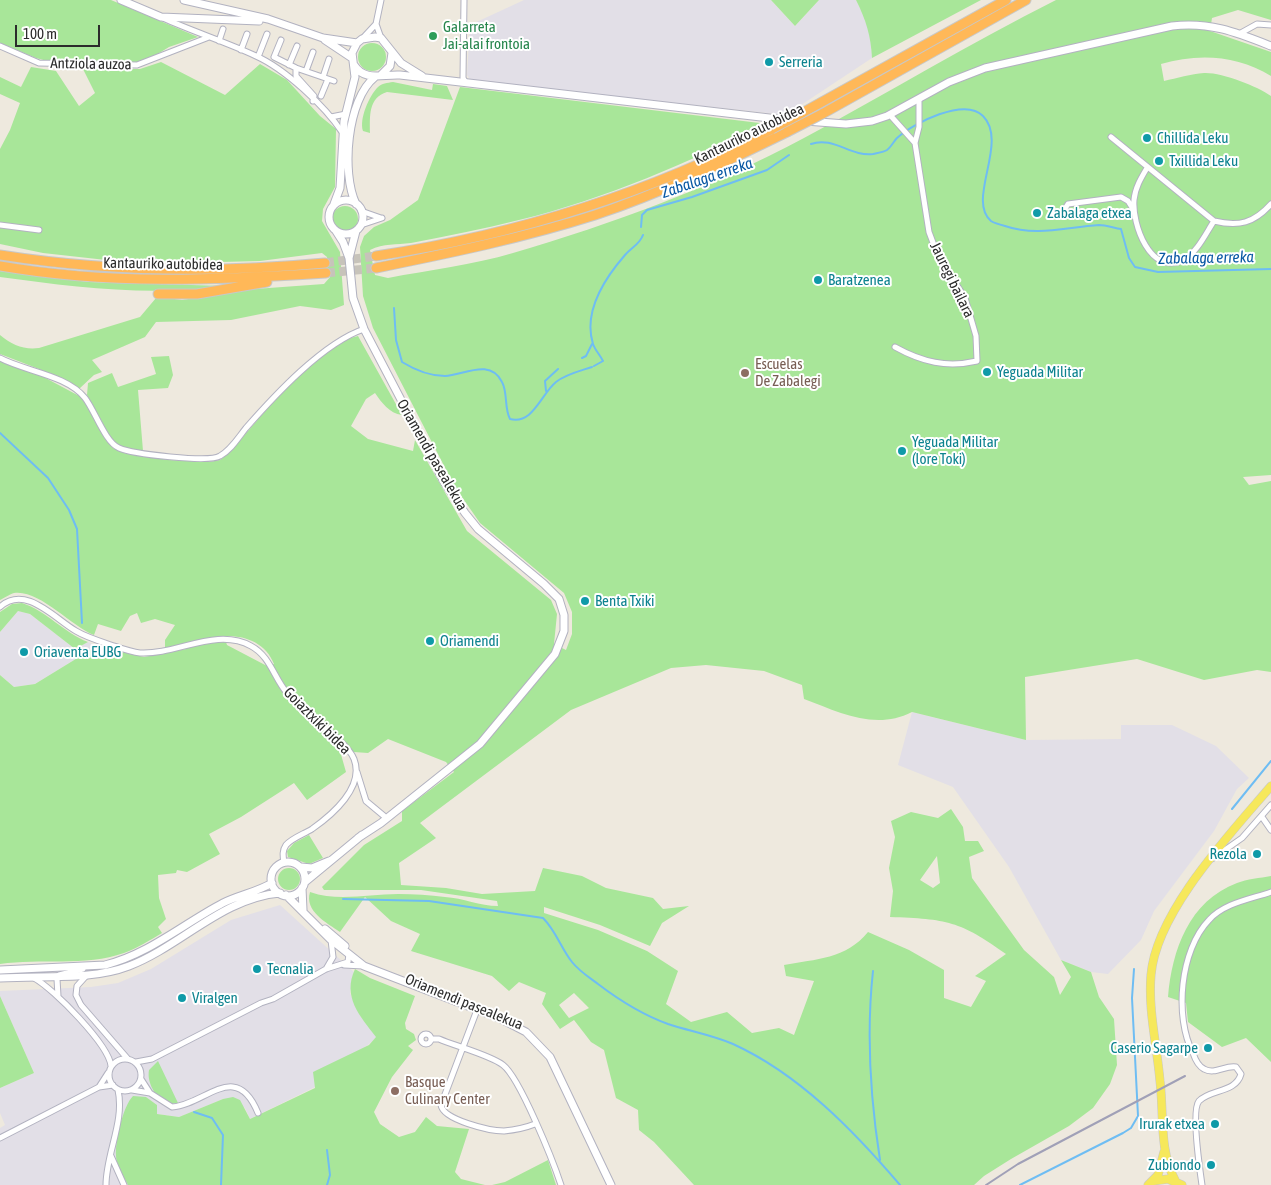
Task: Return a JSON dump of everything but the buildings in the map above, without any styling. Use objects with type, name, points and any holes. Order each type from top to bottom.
[{"type":"highway","name":"Kantauriko autobidea","points":[[376,256],[487,236],[594,205],[706,161],[802,113],[1006,0]]},
{"type":"highway","name":"Kantauriko autobidea","points":[[376,268],[492,244],[596,214],[711,169],[822,114],[1026,0]]},
{"type":"highway","points":[[0,248],[31,260]]},
{"type":"highway","name":"Kantauriko autobidea","points":[[0,255],[31,260],[150,270],[271,268],[325,263]]},
{"type":"highway","name":"Kantauriko autobidea","points":[[0,266],[96,277],[190,281],[326,273],[197,294],[158,294]]},
{"type":"main road","points":[[121,0],[160,17],[178,19],[233,19],[290,26]]},
{"type":"main road","points":[[184,0],[290,26],[323,38],[360,41],[375,36],[386,42],[401,64],[426,79]]},
{"type":"main road","points":[[323,38],[353,62],[362,74],[466,83],[834,124],[861,123],[890,115],[959,77],[985,68],[1172,26],[1202,24],[1240,34],[1271,46]]},
{"type":"main road","points":[[360,41],[353,62],[355,77],[342,132],[340,188],[329,214],[329,221],[336,231],[348,234],[358,228],[361,211],[356,204],[349,177],[349,143],[356,106],[361,92],[390,66],[392,53]]},
{"type":"main road","points":[[334,204],[346,200],[356,204]]},
{"type":"main road","name":"Oriamendi pasealekua","points":[[349,258],[358,228]]},
{"type":"main road","name":"Oriamendi pasealekua","points":[[336,231],[343,242],[349,258],[353,298],[364,329],[444,482],[464,513],[490,540],[553,592],[564,615],[562,639],[555,654],[489,735],[381,823],[358,838]]},
{"type":"main road","points":[[1150,1183],[1161,1166],[1164,1150],[1163,1106],[1151,1003],[1152,965],[1164,929],[1208,862],[1271,786]]},
{"type":"main road","name":"Oriamendi pasealekua","points":[[303,885],[324,868],[330,860],[384,816],[411,798]]},
{"type":"main road","points":[[272,883],[275,870],[284,863],[292,862],[301,867],[312,868],[330,860]]},
{"type":"main road","points":[[301,867],[305,876],[303,910]]},
{"type":"main road","points":[[272,883],[283,894]]},
{"type":"main road","points":[[0,970],[105,965],[132,957],[224,903],[272,883]]},
{"type":"main road","points":[[0,978],[89,974],[128,966],[152,955],[231,908],[264,896],[295,894],[303,885]]},
{"type":"main road","name":"Oriamendi pasealekua","points":[[283,894],[303,910],[330,939],[364,966],[517,1026],[544,1048],[558,1071],[611,1185]]},
{"type":"main road","name":"Oriamendi pasealekua","points":[[322,929],[362,959],[383,971],[503,1015],[532,1030],[555,1056],[616,1185]]},
{"type":"main road","points":[[1164,1150],[1179,1183]]},
{"type":"main road","points":[[1150,1183],[1164,1178],[1179,1183]]},
{"type":"street","points":[[381,0],[376,24],[381,38]]},
{"type":"street","points":[[464,0],[463,78],[466,83]]},
{"type":"street","points":[[160,17],[258,57],[290,79],[331,117],[342,132]]},
{"type":"street","points":[[360,41],[376,24]]},
{"type":"street","points":[[1240,34],[1257,24],[1271,25]]},
{"type":"street","points":[[1252,27],[1254,40]]},
{"type":"street","points":[[219,41],[223,30]]},
{"type":"street","points":[[241,50],[247,34]]},
{"type":"street","points":[[258,57],[267,34]]},
{"type":"street","name":"Antziola auzoa","points":[[0,46],[39,63],[136,65],[147,63],[210,37]]},
{"type":"street","points":[[281,40],[274,57],[296,68],[328,79]]},
{"type":"street","points":[[289,65],[297,46]]},
{"type":"street","points":[[306,71],[313,52]]},
{"type":"street","points":[[321,96],[328,79],[329,59]]},
{"type":"street","points":[[296,68],[296,76],[314,96],[313,101]]},
{"type":"street","name":"Jauregi bailara","points":[[895,347],[910,355],[948,365],[977,361],[974,322],[965,298],[938,256],[929,232],[915,143],[918,127],[919,100]]},
{"type":"street","points":[[331,117],[346,110]]},
{"type":"street","points":[[890,115],[915,143]]},
{"type":"street","points":[[1111,138],[1214,221],[1236,225],[1244,224],[1255,219],[1271,204]]},
{"type":"street","points":[[1133,209],[1138,183],[1146,168]]},
{"type":"street","points":[[1052,215],[1061,215],[1068,204],[1121,197],[1128,201],[1133,209],[1145,246],[1158,259],[1165,262],[1184,260],[1191,254],[1214,221]]},
{"type":"street","points":[[358,228],[382,218],[361,211]]},
{"type":"street","points":[[0,225],[38,230]]},
{"type":"street","points":[[0,358],[40,371],[79,392],[89,404],[110,440],[119,448],[154,454],[211,459],[221,456],[230,448],[262,410],[299,373],[342,338],[364,329]]},
{"type":"street","name":"Goiaztxiki bidea","points":[[0,607],[5,602],[20,598],[38,605],[76,632],[140,653],[233,639],[252,646],[266,657],[287,693],[345,746],[354,758],[356,771],[354,782],[343,801],[312,829],[287,844],[283,851],[284,863]]},
{"type":"street","points":[[356,771],[366,800],[384,816]]},
{"type":"street","points":[[1208,862],[1242,838],[1271,806]]},
{"type":"street","points":[[1262,817],[1271,830]]},
{"type":"street","points":[[1202,1185],[1197,1156],[1196,1107],[1201,1099],[1233,1085],[1241,1074],[1236,1067],[1231,1066],[1216,1071],[1208,1071],[1202,1068],[1196,1060],[1189,1047],[1182,1007],[1184,973],[1190,954],[1209,919],[1236,903],[1271,892]]},
{"type":"street","points":[[326,969],[333,957],[333,946],[330,939]]},
{"type":"street","points":[[89,974],[77,986],[78,999],[127,1058],[136,1062],[152,1059],[264,1001],[273,999],[326,969],[348,962],[349,955],[342,943]]},
{"type":"street","points":[[341,965],[364,966]]},
{"type":"street","points":[[58,996],[57,979],[59,975],[90,966]]},
{"type":"street","points":[[31,977],[58,996],[106,1050],[113,1085],[118,1090],[120,1105],[110,1153],[106,1185]]},
{"type":"street","points":[[465,1001],[477,1010],[503,1015]]},
{"type":"street","points":[[477,1010],[441,1105],[442,1110],[446,1114],[466,1122],[496,1131],[520,1129],[536,1124]]},
{"type":"street","points":[[431,1039],[438,1039],[463,1048],[503,1065],[514,1077],[561,1185]]},
{"type":"street","points":[[99,1087],[118,1060],[127,1058]]},
{"type":"street","points":[[120,1105],[152,1059]]},
{"type":"street","points":[[136,1062],[150,1093]]},
{"type":"street","points":[[0,1138],[99,1087],[113,1085]]},
{"type":"street","points":[[118,1090],[150,1093],[168,1105],[177,1107],[217,1090],[236,1087],[248,1094],[258,1113]]},
{"type":"street","points":[[110,1153],[112,1164],[124,1185]]},
{"type":"shaded area","points":[[524,0],[771,0],[795,26],[819,0],[856,0],[865,17],[871,37],[872,58],[786,115],[471,81],[467,75],[470,25]]},
{"type":"shaded area","points":[[18,611],[30,614],[75,649],[88,642],[97,646],[35,684],[14,687],[0,675],[0,632]]},
{"type":"shaded area","points":[[912,712],[1026,740],[1121,739],[1121,725],[1172,725],[1216,746],[1249,778],[1237,789],[1214,831],[1154,911],[1141,940],[1108,974],[1091,972],[1061,960],[1009,867],[953,787],[898,765]]},
{"type":"shaded area","points":[[280,905],[354,972],[350,993],[360,1015],[377,1037],[315,1087],[250,1119],[245,1108],[223,1099],[179,1117],[157,1114],[157,1105],[146,1097],[116,1156],[128,1185],[0,1185],[0,1128],[5,1125],[0,1113],[0,1088],[34,1073],[0,996],[0,991],[91,987],[118,983],[151,969],[231,920]]},
{"type":"green space","points":[[0,0],[111,0],[198,37],[169,47],[148,60],[135,63],[82,60],[51,62],[0,43]]},
{"type":"green space","points":[[771,0],[819,0],[795,26]]},
{"type":"green space","points":[[856,0],[981,0],[872,58],[867,28]]},
{"type":"green space","points":[[1056,0],[1271,0],[1271,20],[1238,10],[1212,18],[1210,31],[1271,52],[1271,76],[1245,64],[1217,58],[1189,58],[1161,64],[1164,81],[1194,74],[1211,73],[1239,80],[1271,96],[1271,475],[1243,477],[1249,485],[1271,481],[1271,672],[1257,670],[1204,680],[1137,659],[1025,677],[1026,740],[912,712],[884,720],[857,718],[804,699],[802,685],[764,671],[706,665],[671,668],[571,710],[420,823],[436,838],[399,863],[401,885],[446,888],[482,894],[535,891],[543,868],[582,876],[606,888],[653,898],[663,909],[689,906],[662,923],[650,946],[600,925],[544,907],[544,913],[598,930],[647,951],[678,971],[666,1004],[691,1022],[727,1012],[752,1033],[779,1028],[794,1035],[814,981],[786,976],[784,965],[840,953],[850,948],[868,932],[909,950],[944,970],[944,998],[971,1007],[986,981],[975,976],[1006,954],[964,928],[952,924],[926,919],[890,917],[893,891],[889,868],[895,837],[891,821],[911,812],[938,818],[951,809],[963,827],[965,841],[978,841],[984,851],[969,857],[972,878],[1024,950],[1054,977],[1060,995],[1071,977],[1061,960],[1091,972],[1099,997],[1114,1019],[1117,1065],[1110,1084],[1093,1108],[1069,1126],[984,1176],[974,1185],[694,1185],[654,1142],[639,1130],[638,1110],[616,1098],[604,1050],[591,1042],[574,1020],[560,1029],[542,1004],[546,993],[519,982],[509,991],[492,976],[411,951],[420,934],[391,921],[365,897],[340,932],[313,911],[309,899],[310,892],[331,897],[398,894],[428,895],[498,906],[497,901],[421,890],[324,890],[322,887],[364,845],[402,821],[402,811],[454,772],[446,762],[388,739],[368,753],[340,751],[346,772],[307,800],[294,783],[241,817],[209,834],[220,854],[187,872],[177,870],[176,873],[158,875],[159,898],[166,919],[158,927],[162,933],[124,953],[94,960],[0,964],[0,675],[14,687],[35,684],[97,646],[144,657],[186,649],[183,644],[165,648],[165,640],[175,625],[155,619],[141,623],[137,613],[130,616],[121,631],[98,624],[94,635],[44,602],[24,593],[14,593],[0,600],[0,360],[38,374],[83,398],[107,441],[113,448],[124,453],[169,460],[209,462],[220,460],[229,453],[300,374],[343,340],[358,336],[402,415],[390,410],[375,393],[366,399],[351,426],[368,439],[413,451],[415,440],[467,531],[551,600],[557,614],[554,644],[566,650],[572,634],[572,612],[564,593],[480,523],[455,487],[373,328],[363,296],[360,247],[364,236],[374,227],[390,220],[418,200],[460,87],[768,124],[677,166],[583,201],[519,220],[411,243],[385,245],[375,248],[370,250],[375,275],[388,278],[498,257],[587,230],[662,203],[734,173],[804,138]],"holes":[[[224,636],[240,637],[254,642],[266,651],[274,664],[267,666],[227,645]],[[937,856],[940,883],[933,888],[920,880]],[[574,993],[589,1008],[569,1018],[559,1005]]]},
{"type":"green space","points":[[372,43],[382,47],[386,57],[382,67],[372,71],[362,67],[358,57],[362,47]]},
{"type":"green space","points":[[161,62],[225,95],[260,64],[287,80],[320,116],[336,129],[335,187],[323,209],[322,221],[340,252],[344,305],[331,310],[300,306],[231,320],[156,322],[145,337],[92,360],[102,372],[94,375],[79,389],[39,369],[0,354],[0,335],[18,346],[39,348],[140,317],[159,297],[182,300],[255,289],[324,284],[331,276],[325,268],[328,265],[327,257],[322,253],[260,261],[142,264],[43,253],[0,244],[0,149],[10,130],[20,103],[0,94],[0,77],[21,87],[31,67],[56,71],[79,106],[95,93],[83,69],[140,69]]},
{"type":"green space","points":[[393,82],[432,90],[433,84],[447,86],[453,100],[387,92],[373,103],[370,114],[370,133],[363,131],[362,120],[371,96],[380,86]]},
{"type":"green space","points":[[345,206],[354,210],[358,219],[354,228],[345,232],[336,228],[332,219],[336,210]]},
{"type":"green space","points":[[0,271],[89,282],[225,286],[169,291],[140,291],[0,277]]},
{"type":"green space","points":[[169,356],[173,375],[168,388],[138,390],[143,451],[124,448],[113,442],[87,395],[88,383],[112,373],[118,387],[156,374],[151,357]]},
{"type":"green space","points":[[22,603],[39,611],[88,642],[75,649],[30,614],[18,611],[0,632],[0,612],[12,604]]},
{"type":"green space","points":[[309,835],[323,858],[309,864],[288,857],[287,851],[294,843]]},
{"type":"green space","points":[[289,868],[297,871],[300,879],[297,887],[289,890],[281,887],[278,879],[281,871]]},
{"type":"green space","points":[[1271,876],[1271,1062],[1246,1038],[1222,1047],[1188,1022],[1186,1003],[1168,997],[1170,979],[1179,945],[1195,915],[1220,891],[1237,883]]},
{"type":"green space","points":[[355,969],[370,978],[415,996],[405,1023],[406,1029],[414,1034],[416,1040],[408,1046],[413,1050],[392,1077],[374,1112],[380,1124],[399,1137],[415,1132],[426,1117],[437,1126],[469,1129],[455,1172],[461,1179],[485,1185],[128,1185],[117,1163],[116,1150],[123,1115],[133,1096],[146,1097],[157,1105],[157,1114],[179,1117],[223,1099],[233,1097],[240,1100],[250,1119],[315,1088],[313,1072],[369,1045],[376,1037],[359,1014],[352,997],[351,988]]},
{"type":"green space","points":[[0,996],[34,1073],[0,1088]]},
{"type":"green space","points":[[158,1061],[178,1103],[165,1102],[152,1088],[149,1070]]},
{"type":"green space","points":[[548,1160],[556,1185],[492,1185],[505,1182]]},
{"type":"waterway","name":"Zabalaga erreka","points":[[811,144],[819,142],[834,144],[857,153],[873,154],[887,150],[897,138],[926,119],[939,114],[964,109],[975,111],[983,116],[990,127],[992,140],[983,199],[985,212],[992,222],[1029,231],[1099,225],[1121,229],[1129,258],[1135,267],[1158,272],[1271,269]]},
{"type":"waterway","name":"Zabalaga erreka","points":[[641,227],[642,215],[647,210],[692,197],[767,170],[789,155]]},
{"type":"waterway","name":"Zabalaga erreka","points":[[594,366],[603,361],[593,344],[591,332],[593,308],[610,274],[627,252],[640,241],[643,235]]},
{"type":"waterway","points":[[394,308],[396,340],[402,362],[412,368],[439,376],[484,369],[491,371],[497,375],[504,386],[510,419],[518,420],[531,413],[551,387],[560,379],[592,367]]},
{"type":"waterway","points":[[582,358],[586,356],[592,344]]},
{"type":"waterway","points":[[546,391],[545,381],[558,369]]},
{"type":"waterway","points":[[0,433],[48,478],[69,510],[77,529],[82,623]]},
{"type":"waterway","points":[[1232,809],[1271,761]]},
{"type":"waterway","points":[[343,899],[429,901],[543,918],[572,962],[588,977],[640,1012],[668,1024],[733,1044],[757,1056],[780,1071],[824,1106],[864,1144],[900,1185]]},
{"type":"waterway","points":[[1020,1185],[1123,1133],[1131,1128],[1138,1116],[1132,998],[1134,969]]},
{"type":"waterway","points":[[873,971],[870,1066],[880,1160]]},
{"type":"waterway","points":[[194,1112],[212,1118],[223,1135],[221,1185]]},
{"type":"waterway","points":[[327,1150],[330,1175],[327,1185]]},
{"type":"tunnel","points":[[325,263],[376,256]]},
{"type":"tunnel","points":[[326,273],[376,268]]},
{"type":"railway","points":[[986,1185],[1018,1164],[1185,1076]]},
{"type":"place","name":"Galarreta Jai-alai frontoia","points":[[433,36]]},
{"type":"place","name":"Serreria","points":[[769,62]]},
{"type":"place","name":"Chillida Leku","points":[[1147,138]]},
{"type":"place","name":"Txillida Leku","points":[[1159,161]]},
{"type":"place","name":"Zabalaga etxea","points":[[1037,213]]},
{"type":"place","name":"Baratzenea","points":[[818,280]]},
{"type":"place","name":"Yeguada Militar","points":[[987,372]]},
{"type":"place","name":"Escuelas De Zabalegi","points":[[745,373]]},
{"type":"place","name":"Yeguada Militar (lore Toki)","points":[[902,451]]},
{"type":"place","name":"Benta Txiki","points":[[585,601]]},
{"type":"place","name":"Oriamendi","points":[[430,641]]},
{"type":"place","name":"Oriaventa EUBG","points":[[24,652]]},
{"type":"place","name":"Rezola","points":[[1257,854]]},
{"type":"place","name":"Tecnalia","points":[[257,969]]},
{"type":"place","name":"Viralgen","points":[[182,998]]},
{"type":"place","name":"Caserio Sagarpe","points":[[1208,1048]]},
{"type":"place","name":"Basque Culinary Center","points":[[395,1091]]},
{"type":"place","name":"Irurak etxea","points":[[1215,1124]]},
{"type":"place","name":"Zubiondo","points":[[1211,1165]]}]
